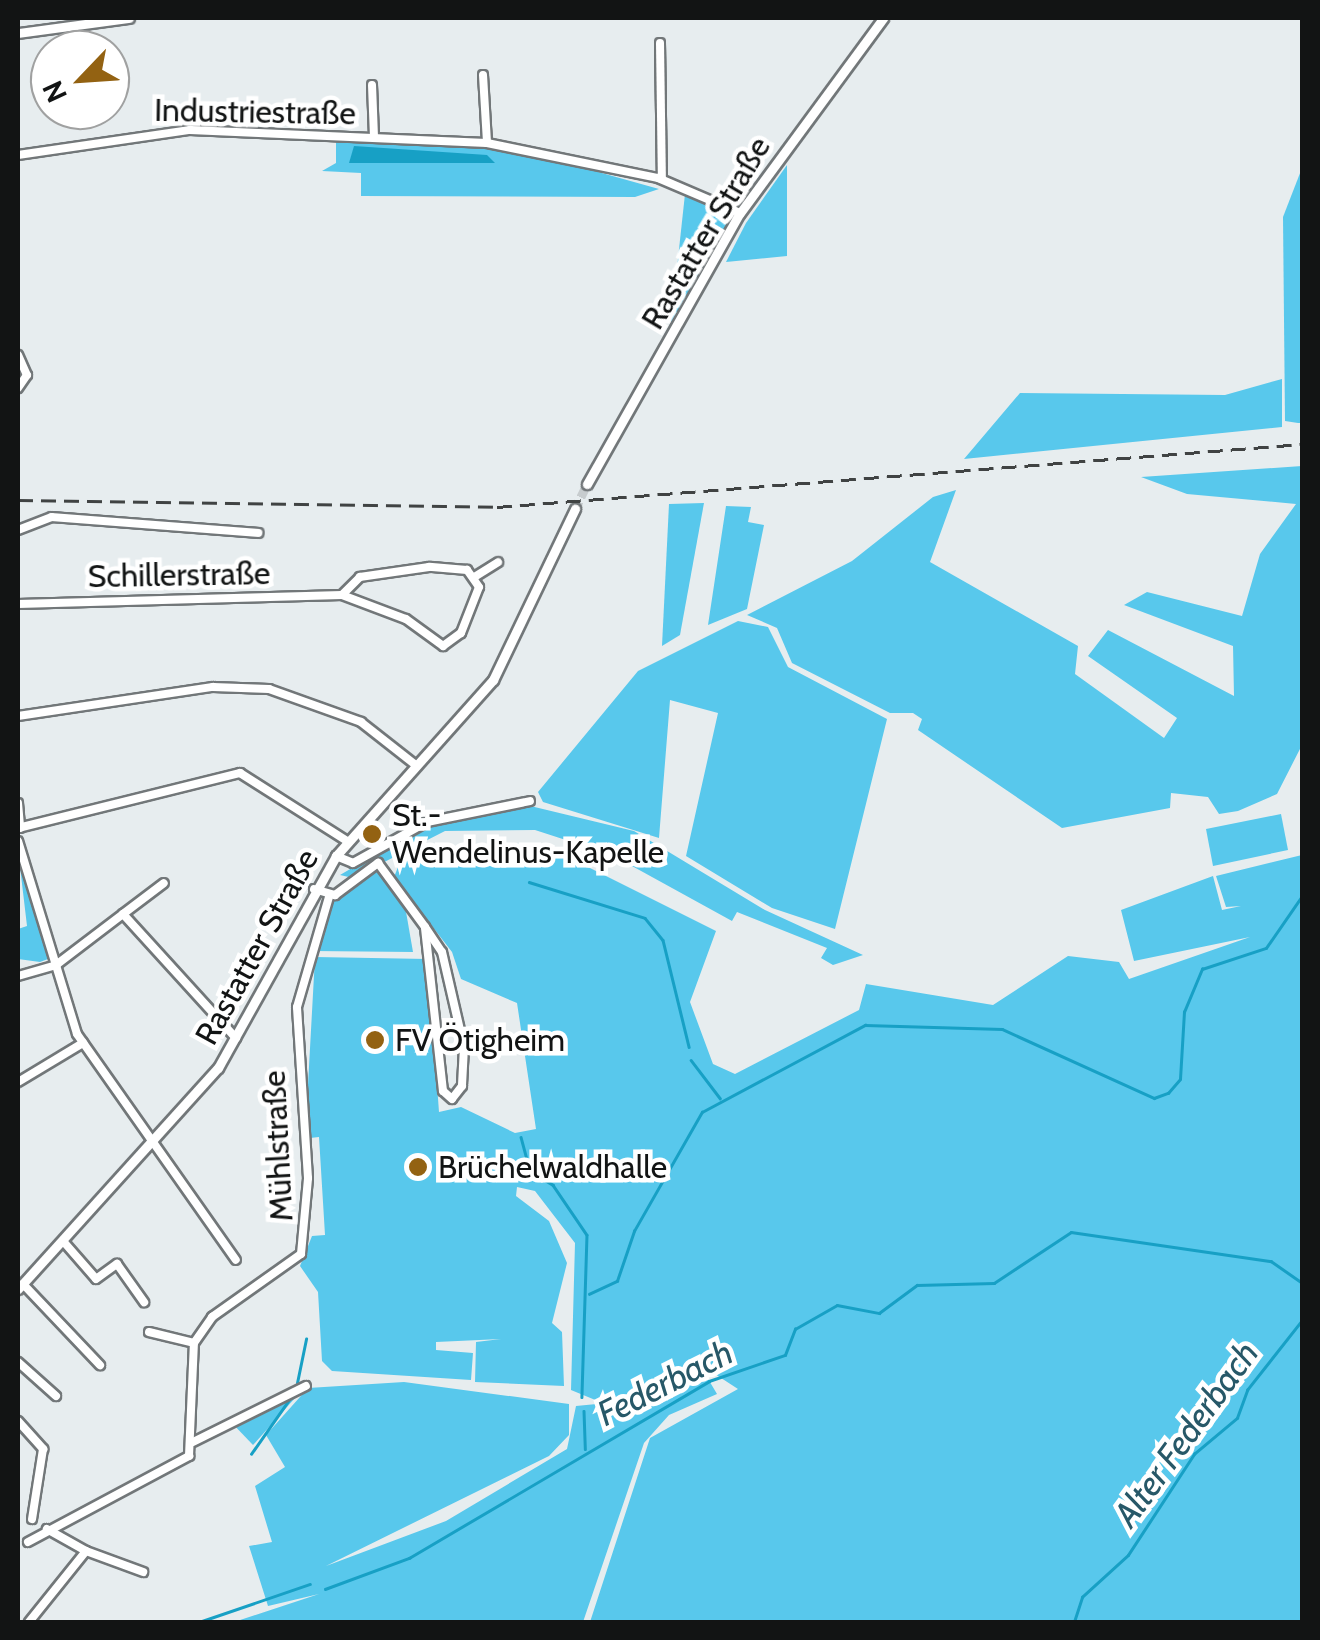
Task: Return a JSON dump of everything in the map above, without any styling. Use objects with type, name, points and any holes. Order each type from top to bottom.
[{"type":"street","points":[[18,33],[129,18]]},
{"type":"street","name":"Rastatter Straße","points":[[587,484],[740,213],[883,18]]},
{"type":"street","points":[[660,42],[662,179]]},
{"type":"street","points":[[483,75],[487,142]]},
{"type":"street","name":"Industriestraße","points":[[372,85],[374,138]]},
{"type":"street","name":"Industriestraße","points":[[18,155],[190,130],[487,142],[662,179],[740,213]]},
{"type":"street","points":[[18,355],[27,382],[18,388]]},
{"type":"street","name":"Rastatter Straße","points":[[20,1287],[154,1144],[236,1038],[314,889],[347,840],[494,680],[575,508]]},
{"type":"street","points":[[18,530],[52,516],[258,534]]},
{"type":"street","points":[[476,576],[498,562]]},
{"type":"street","name":"Schillerstraße","points":[[18,604],[342,595],[406,618],[444,646],[470,616],[476,576],[404,568],[360,577],[342,595]]},
{"type":"street","points":[[18,716],[213,687],[270,689],[360,722],[417,766]]},
{"type":"street","points":[[18,803],[18,828],[240,772],[347,840]]},
{"type":"street","points":[[336,856],[353,863],[426,822],[530,801]]},
{"type":"street","points":[[18,841],[83,1043],[236,1260]]},
{"type":"street","points":[[314,889],[330,897],[378,863],[425,927],[452,971],[460,1014],[464,1080],[452,1099],[443,1091],[425,927]]},
{"type":"street","points":[[323,875],[344,890]]},
{"type":"street","points":[[18,976],[56,965],[164,882]]},
{"type":"street","name":"Mühlstraße","points":[[194,1343],[212,1316],[280,1275],[308,1234],[297,1007],[330,897]]},
{"type":"street","points":[[123,914],[236,1038]]},
{"type":"street","points":[[18,1082],[83,1043]]},
{"type":"street","points":[[63,1241],[96,1279],[117,1264],[144,1302]]},
{"type":"street","points":[[20,1287],[100,1366]]},
{"type":"street","points":[[28,1542],[47,1529],[154,1480],[190,1456],[194,1343],[149,1332]]},
{"type":"street","points":[[18,1362],[56,1396]]},
{"type":"street","points":[[193,1442],[306,1386]]},
{"type":"street","points":[[18,1420],[43,1449],[32,1519]]},
{"type":"street","points":[[47,1529],[86,1550],[143,1572]]},
{"type":"street","points":[[29,1622],[86,1550]]},
{"type":"shaded area","points":[[326,139],[516,149],[659,189],[635,197],[361,196],[361,173],[322,171],[336,163],[336,142]]},
{"type":"shaded area","points":[[354,146],[487,155],[495,163],[349,163]]},
{"type":"shaded area","points":[[787,165],[787,256],[726,262],[746,223]]},
{"type":"shaded area","points":[[1302,168],[1302,423],[1298,423],[1285,421],[1283,217]]},
{"type":"shaded area","points":[[685,194],[719,209],[727,224],[670,332]]},
{"type":"shaded area","points":[[1282,379],[1282,427],[964,459],[1020,393],[1225,395]]},
{"type":"shaded area","points":[[1302,466],[1302,745],[1277,794],[1238,811],[1219,814],[1208,797],[1171,793],[1170,808],[1062,828],[918,730],[922,719],[913,713],[890,713],[792,663],[777,628],[747,615],[852,561],[933,497],[956,490],[930,562],[1078,646],[1075,674],[1164,738],[1177,718],[1088,656],[1108,630],[1234,696],[1233,646],[1124,605],[1147,592],[1242,616],[1260,554],[1296,504],[1187,494],[1141,477]]},
{"type":"shaded area","points":[[704,503],[680,635],[662,646],[669,504]]},
{"type":"shaded area","points":[[726,506],[751,507],[748,522],[764,525],[747,609],[708,625]]},
{"type":"shaded area","points":[[738,621],[768,627],[788,667],[887,719],[835,929],[772,908],[686,856],[718,713],[670,700],[659,838],[543,802],[538,792],[638,671]]},
{"type":"shaded area","points":[[518,803],[634,831],[765,910],[863,955],[833,965],[821,958],[827,948],[737,912],[732,921],[612,855],[535,830],[445,831],[353,878],[340,875],[422,827]]},
{"type":"shaded area","points":[[1281,814],[1288,850],[1213,866],[1206,829]]},
{"type":"shaded area","points":[[515,843],[566,856],[716,931],[690,1002],[713,1064],[735,1074],[859,1010],[866,984],[993,1005],[1068,956],[1119,962],[1129,979],[1250,937],[1134,961],[1121,910],[1213,876],[1222,910],[1241,906],[1226,907],[1216,876],[1302,855],[1302,1622],[590,1622],[650,1438],[738,1389],[698,1363],[605,1404],[571,1390],[575,1243],[535,1191],[517,1187],[516,1196],[549,1221],[567,1263],[552,1323],[562,1332],[564,1386],[475,1382],[476,1342],[501,1339],[436,1342],[436,1350],[473,1353],[471,1380],[332,1371],[322,1361],[318,1292],[300,1266],[312,1236],[325,1235],[319,1137],[310,1138],[307,1103],[315,957],[428,959],[439,1112],[461,1107],[515,1133],[536,1129],[517,1003],[461,979],[452,952],[394,877],[400,862],[449,847]]},
{"type":"shaded area","points":[[18,850],[48,959],[40,962],[18,959],[18,929],[27,926]]},
{"type":"shaded area","points":[[378,867],[405,906],[413,952],[313,951],[331,900]]},
{"type":"shaded area","points":[[704,1372],[717,1394],[669,1415],[644,1443],[583,1622],[234,1622],[319,1594],[268,1606],[249,1546],[272,1542],[255,1486],[285,1467],[266,1435],[308,1388],[404,1382],[569,1404],[569,1435],[549,1456],[326,1566],[446,1521],[567,1449],[576,1406],[638,1400],[641,1408]]},
{"type":"shaded area","points":[[303,1389],[253,1445],[231,1422],[260,1403]]},
{"type":"waterway","points":[[529,882],[645,918],[663,940],[689,1047]]},
{"type":"waterway","points":[[589,1294],[617,1281],[634,1231],[702,1112],[865,1025],[1002,1029],[1154,1098],[1168,1093],[1180,1079],[1184,1012],[1202,969],[1266,948],[1302,896]]},
{"type":"waterway","points":[[691,1060],[720,1098]]},
{"type":"waterway","points":[[521,1137],[530,1171],[553,1185],[587,1235],[582,1397]]},
{"type":"waterway","name":"Federbach","points":[[325,1589],[409,1558],[709,1381],[785,1355],[795,1329],[837,1305],[879,1313],[917,1285],[994,1283],[1071,1232],[1271,1261],[1302,1283]]},
{"type":"waterway","name":"Alter Federbach","points":[[1074,1622],[1082,1597],[1128,1555],[1194,1454],[1237,1418],[1247,1390],[1302,1320]]},
{"type":"waterway","points":[[297,1383],[306,1339]]},
{"type":"waterway","points":[[251,1454],[291,1397]]},
{"type":"waterway","points":[[584,1411],[585,1449]]},
{"type":"waterway","name":"Federbach","points":[[199,1622],[310,1584]]},
{"type":"tunnel","points":[[575,509],[587,484]]},
{"type":"railway","points":[[18,500],[497,507],[1302,444]]},
{"type":"place","name":"St.- Wendelinus-Kapelle","points":[[372,834]]},
{"type":"place","name":"FV Ötigheim","points":[[375,1040]]},
{"type":"place","name":"Brüchelwaldhalle","points":[[418,1167]]}]
